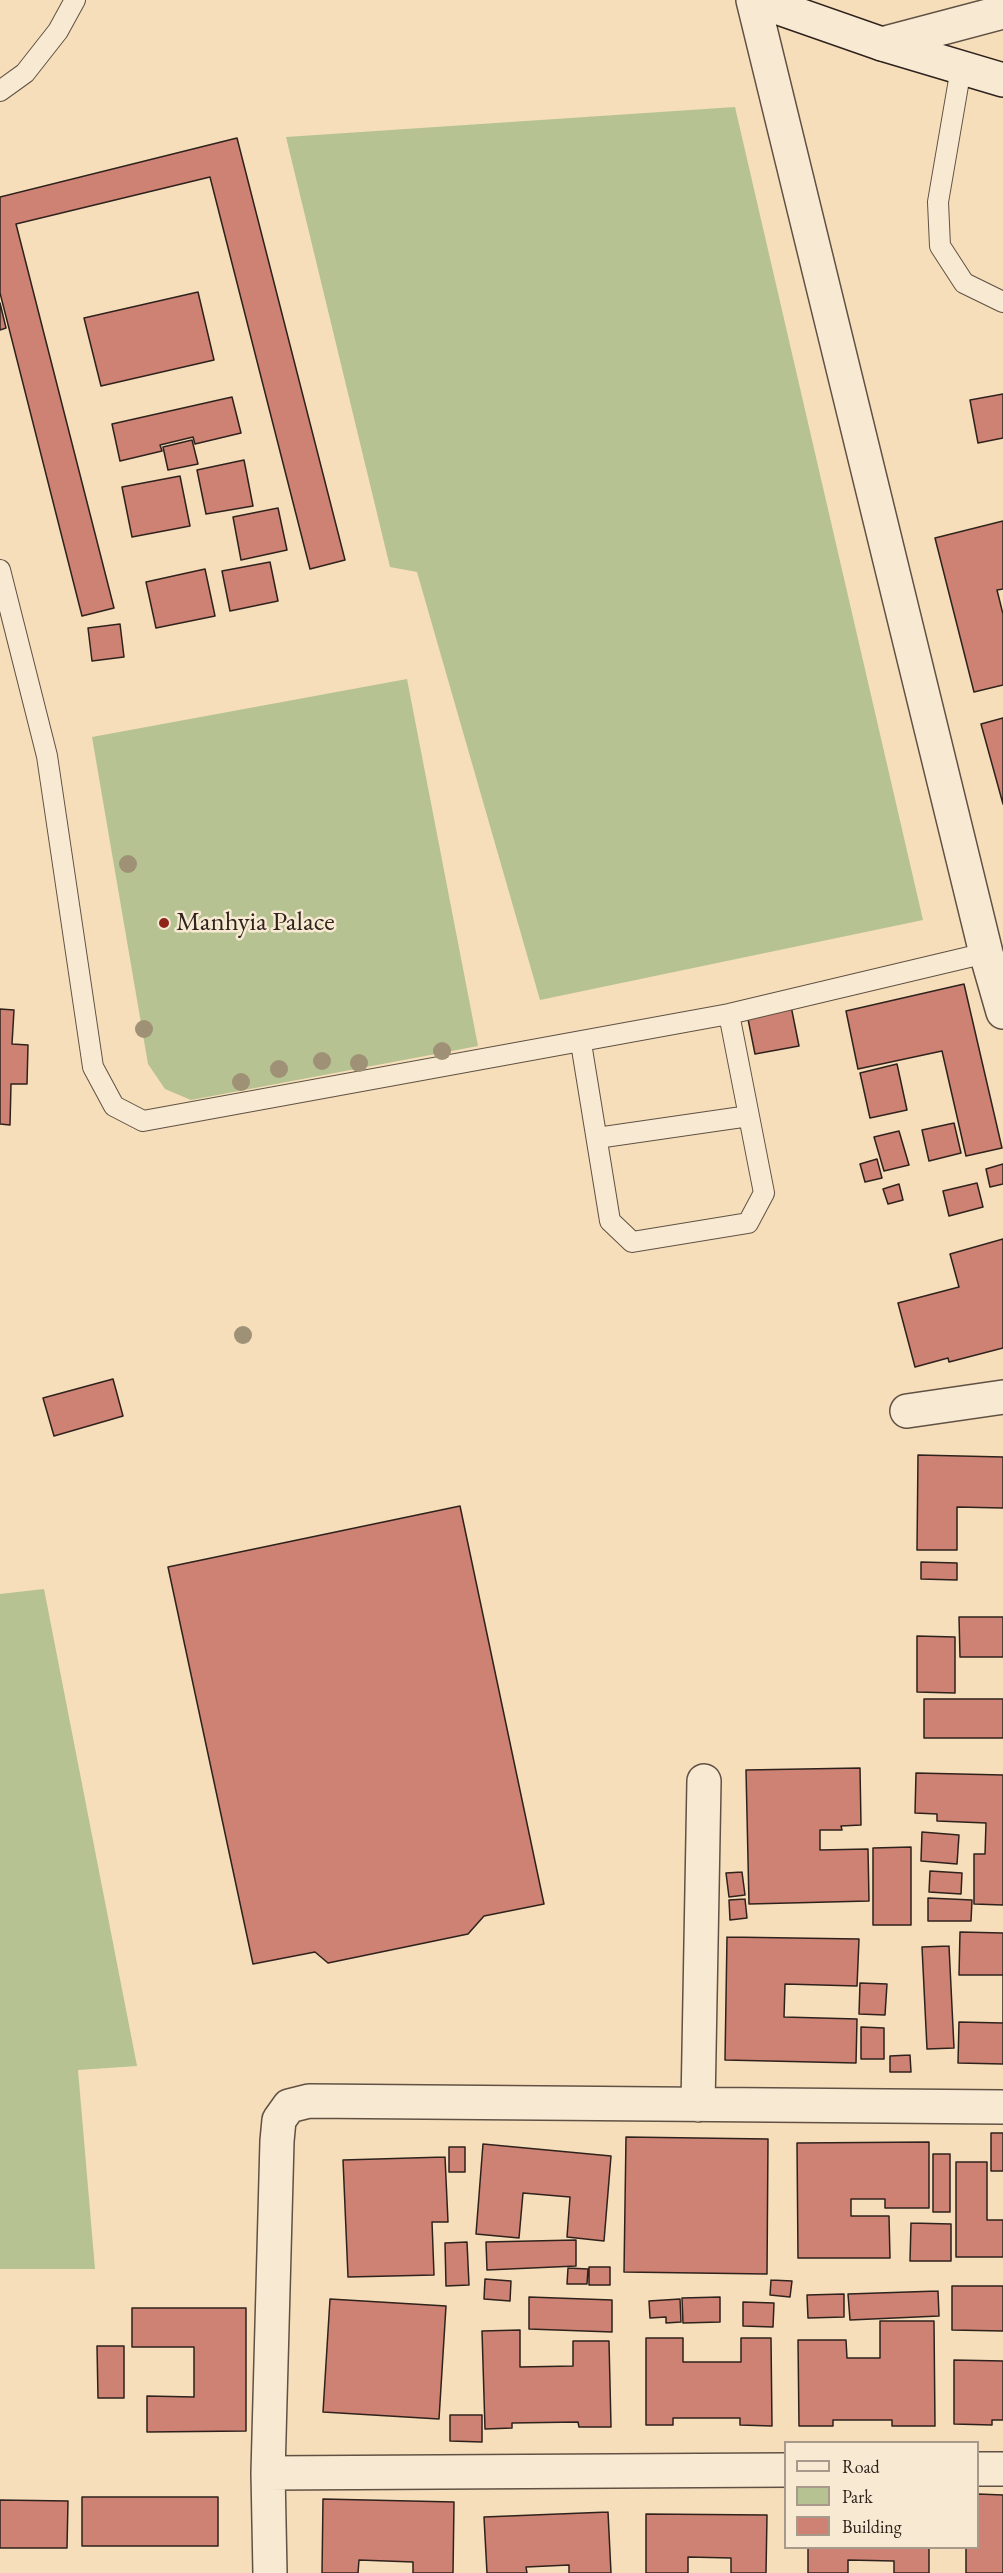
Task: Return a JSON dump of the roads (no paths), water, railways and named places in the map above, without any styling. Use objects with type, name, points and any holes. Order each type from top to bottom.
[{"type":"street","points":[[755,0],[882,44],[1003,80]]},
{"type":"street","points":[[755,0],[995,951],[1003,1012]]},
{"type":"street","points":[[882,44],[1003,12]]},
{"type":"street","points":[[907,1411],[1003,1397]]},
{"type":"street","points":[[698,2104],[704,1781]]},
{"type":"street","points":[[270,2573],[268,2474],[277,2141],[279,2120],[289,2106],[309,2100],[1003,2107]]},
{"type":"street","points":[[979,2469],[1003,2469]]},
{"type":"street","points":[[268,2474],[784,2470]]},
{"type":"lane","points":[[0,91],[25,73],[58,31],[75,0]]},
{"type":"lane","points":[[961,68],[938,202],[940,246],[964,283],[1003,302]]},
{"type":"lane","points":[[0,570],[46,756],[93,1067],[114,1106],[143,1121],[581,1043],[729,1014],[995,951]]},
{"type":"lane","points":[[581,1043],[610,1221],[632,1242],[748,1223],[764,1193],[729,1014]]},
{"type":"lane","points":[[597,1138],[749,1116]]},
{"type":"place","name":"Manhyia Palace","points":[[164,923]]}]
